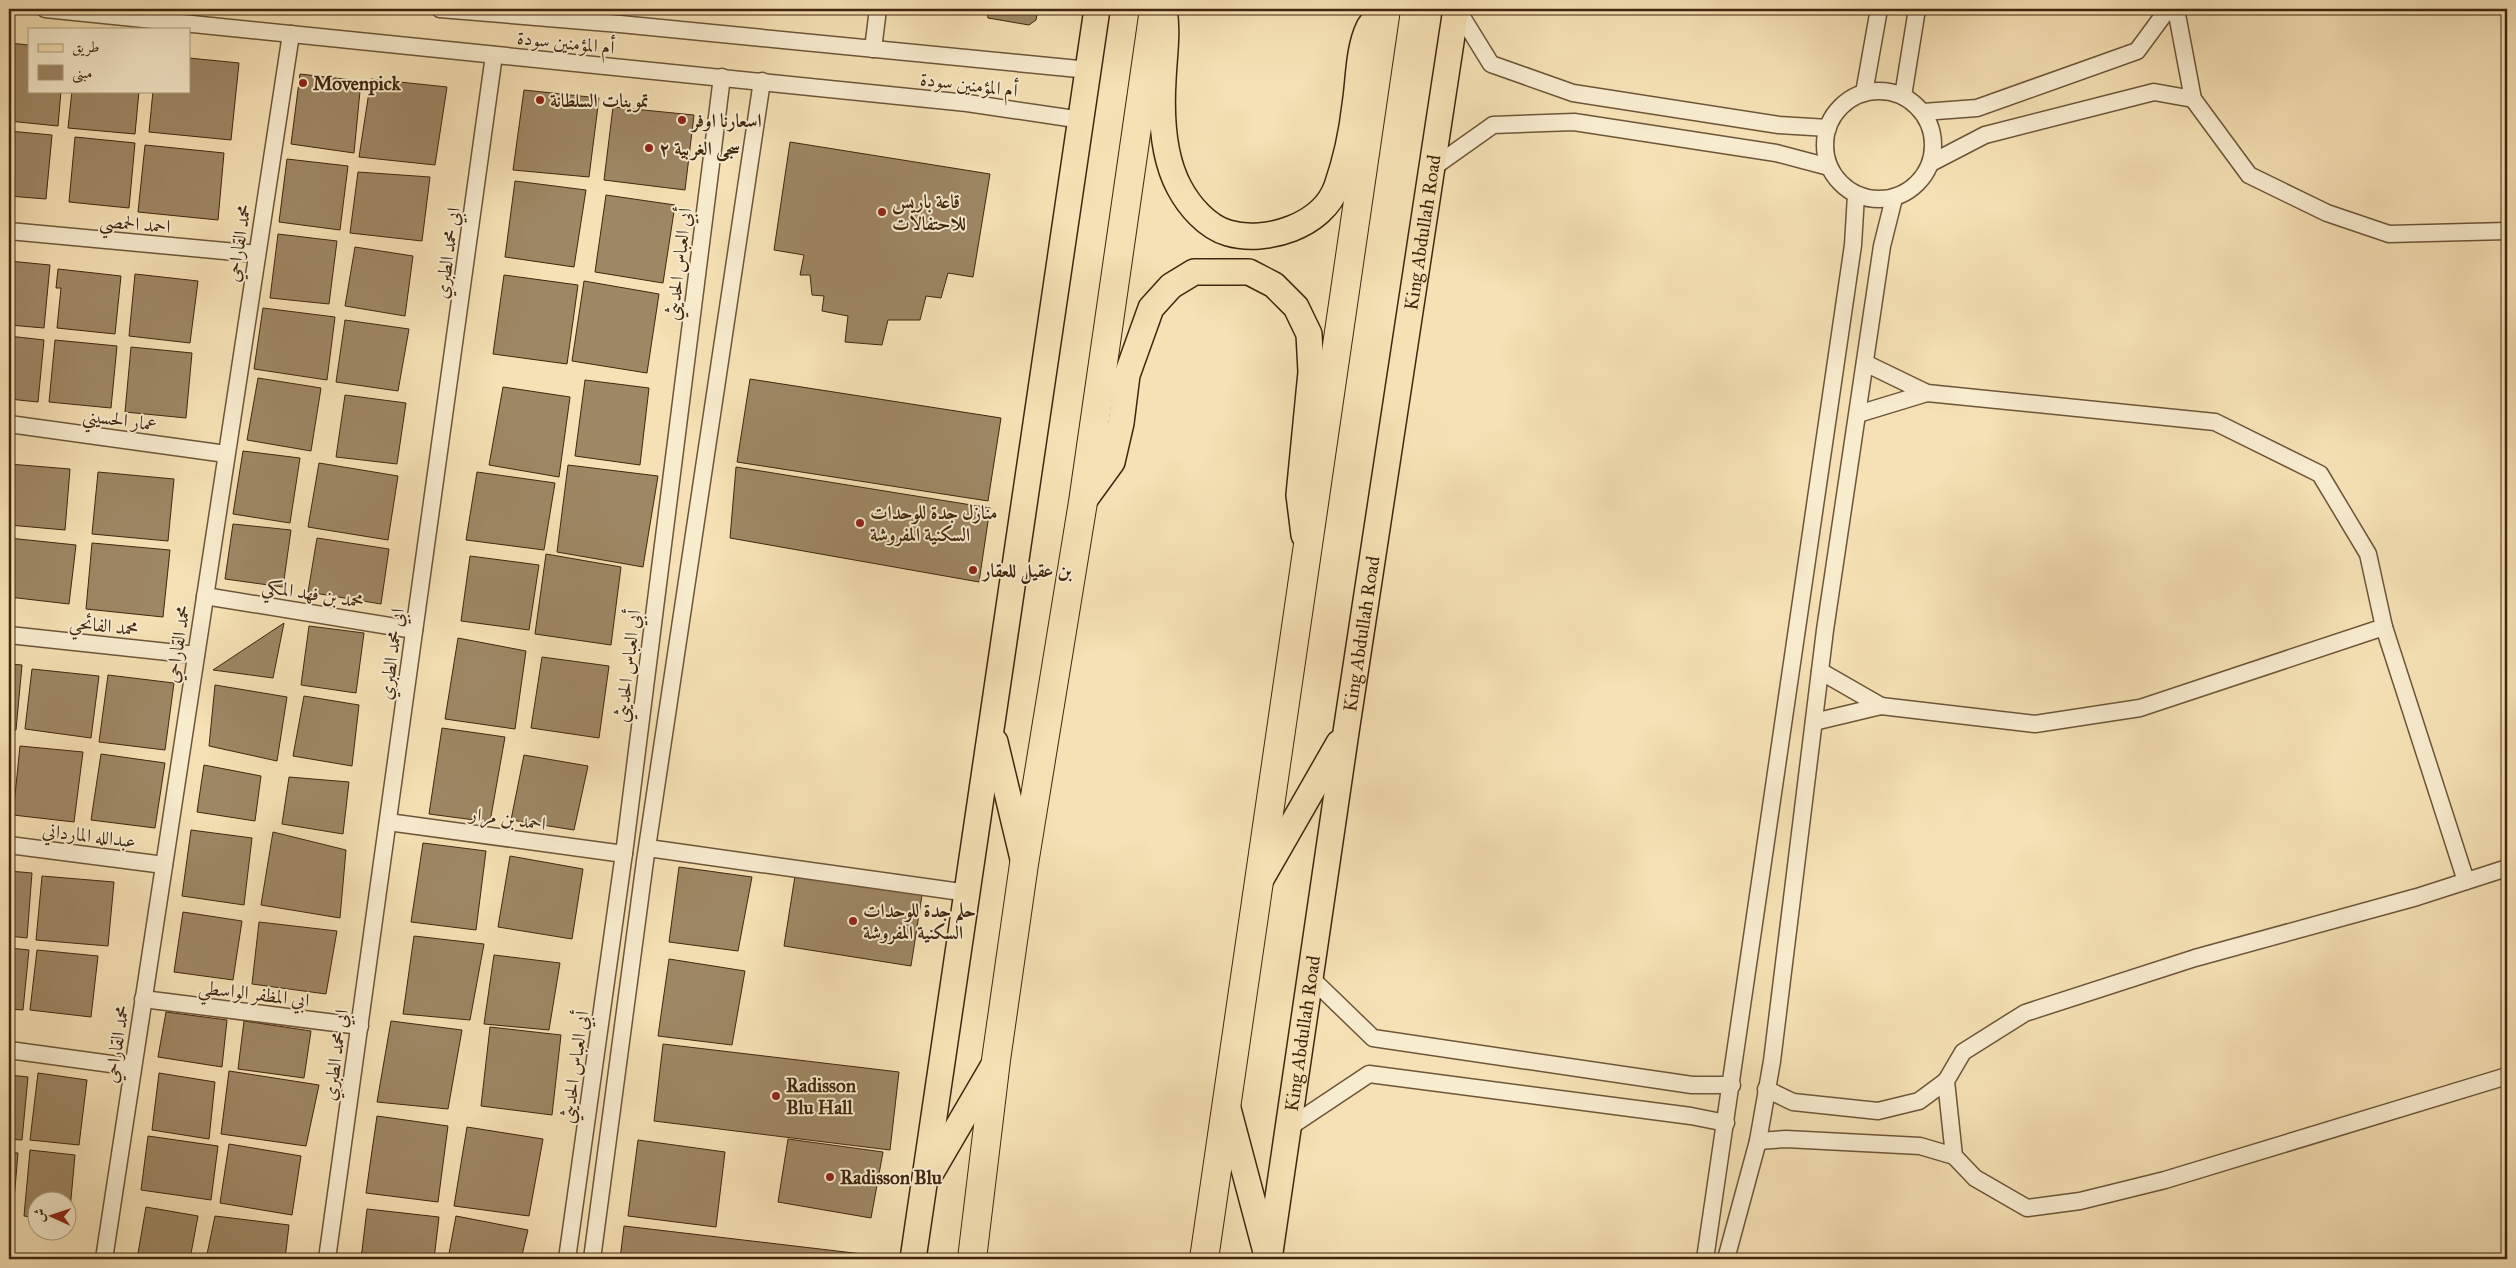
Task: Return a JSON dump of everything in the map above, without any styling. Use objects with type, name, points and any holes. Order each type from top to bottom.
[{"type":"highway","points":[[972,1259],[996,1060],[1024,864],[1083,502],[1154,9]]},
{"type":"highway","points":[[1204,1259],[1384,9]]},
{"type":"main road","points":[[914,1259],[1098,9]]},
{"type":"main road","points":[[1164,9],[1167,29],[1162,81],[1163,122],[1170,167],[1179,188],[1194,210],[1226,233],[1250,236],[1299,226],[1321,209],[1336,188],[1348,148],[1364,46],[1369,28],[1384,9]]},
{"type":"main road","name":"King Abdullah Road","points":[[1268,1259],[1456,9]]},
{"type":"main road","points":[[1083,502],[1112,462],[1121,423],[1127,375],[1150,308],[1171,286],[1194,272],[1249,272],[1274,285],[1296,307],[1309,334],[1311,372],[1300,495],[1306,553]]},
{"type":"main road","points":[[992,730],[1024,864]]},
{"type":"main road","points":[[1258,884],[1346,732]]},
{"type":"main road","points":[[925,1183],[996,1060]]},
{"type":"main road","points":[[1226,1104],[1268,1259]]},
{"type":"street","name":"أم المؤمنين سودة","points":[[45,9],[762,81],[967,103],[1082,120]]},
{"type":"street","name":"أم المؤمنين سودة","points":[[440,9],[620,24],[1089,70]]},
{"type":"street","points":[[873,49],[878,9]]},
{"type":"street","points":[[1456,9],[1491,64],[1574,93],[1779,125],[1828,128]]},
{"type":"street","points":[[1864,93],[1879,9]]},
{"type":"street","points":[[1903,96],[1917,9]]},
{"type":"street","points":[[1923,112],[1977,108],[2137,51],[2168,9]]},
{"type":"street","points":[[2176,9],[2193,99],[2249,175],[2327,213],[2390,234],[2507,231]]},
{"type":"street","name":"محمد القاراحي","points":[[104,1259],[290,34]]},
{"type":"street","name":"ابي محمد الطبري","points":[[327,1259],[494,55]]},
{"type":"street","name":"أبي العباس الحديثي","points":[[567,1259],[624,854],[722,77]]},
{"type":"street","points":[[592,1259],[648,848],[762,81]]},
{"type":"street","points":[[1890,92],[1903,96],[1923,112],[1933,137],[1931,163],[1917,185],[1894,198],[1868,199],[1856,195],[1844,188],[1829,166],[1825,140],[1828,128],[1842,106],[1864,93],[1890,92]]},
{"type":"street","points":[[1931,163],[1985,135],[2154,92],[2193,99]]},
{"type":"street","points":[[1432,169],[1493,125],[1574,122],[1776,153],[1829,166]]},
{"type":"street","points":[[1706,1259],[1853,245],[1856,195]]},
{"type":"street","points":[[1726,1259],[1758,1141],[1820,671],[1882,246],[1894,198]]},
{"type":"street","name":"احمد الحمصي","points":[[9,232],[257,254]]},
{"type":"street","points":[[1865,363],[1927,393],[2215,422],[2320,474],[2368,554],[2384,627],[2466,881]]},
{"type":"street","points":[[1858,414],[1927,393]]},
{"type":"street","name":"عمار الحسيني","points":[[9,424],[226,454]]},
{"type":"street","name":"محمد بن فهد المكي","points":[[205,596],[414,630]]},
{"type":"street","points":[[1814,722],[1881,706],[2035,724],[2140,708],[2384,627]]},
{"type":"street","name":"محمد الفائحي","points":[[9,635],[196,655]]},
{"type":"street","points":[[1820,671],[1881,706]]},
{"type":"street","name":"احمد بن مرار","points":[[388,822],[624,854]]},
{"type":"street","name":"عبدالله المارداني","points":[[9,845],[164,865]]},
{"type":"street","points":[[648,848],[968,893]]},
{"type":"street","points":[[1766,1089],[1793,1102],[1878,1111],[1919,1101],[1946,1081],[1964,1052],[2025,1013],[2196,958],[2417,897],[2507,868]]},
{"type":"street","points":[[1310,977],[1373,1038],[1692,1085],[1732,1085]]},
{"type":"street","name":"ابي المظفر الواسطي","points":[[143,1000],[360,1026]]},
{"type":"street","points":[[9,1050],[133,1067]]},
{"type":"street","points":[[1288,1128],[1369,1074],[1681,1115],[1726,1123]]},
{"type":"street","points":[[1758,1141],[1786,1139],[1920,1146],[1954,1156],[1975,1178],[2027,1208],[2080,1201],[2250,1155],[2507,1076]]},
{"type":"street","points":[[1946,1081],[1954,1156]]},
{"type":"building","points":[[987,9],[1038,9],[1036,20],[1029,25],[988,18]]},
{"type":"building","points":[[9,43],[28,45],[28,92],[61,92],[58,126],[9,121]]},
{"type":"building","points":[[190,58],[239,63],[231,140],[149,132],[153,92],[190,92]]},
{"type":"building","points":[[300,74],[361,81],[354,153],[291,144]]},
{"type":"building","points":[[371,79],[447,87],[435,165],[359,157]]},
{"type":"building","points":[[524,90],[599,98],[589,177],[513,170]]},
{"type":"building","points":[[72,92],[139,92],[135,134],[68,128]]},
{"type":"building","name":"سجى الغربية ٢","points":[[613,107],[694,115],[685,190],[604,180]]},
{"type":"building","points":[[9,131],[52,135],[46,199],[9,196]]},
{"type":"building","points":[[75,137],[135,143],[129,208],[69,202]]},
{"type":"building","name":"قاعة باريس للاحتفالات","points":[[790,142],[990,174],[973,277],[948,273],[941,298],[926,296],[920,320],[888,320],[882,345],[845,342],[848,316],[822,311],[824,296],[812,295],[810,275],[800,275],[804,255],[774,250]]},
{"type":"building","points":[[145,145],[224,153],[218,220],[138,212]]},
{"type":"building","points":[[287,159],[348,166],[340,230],[279,222]]},
{"type":"building","points":[[358,172],[430,177],[422,241],[350,233]]},
{"type":"building","points":[[515,181],[586,190],[574,267],[505,257]]},
{"type":"building","points":[[606,195],[675,205],[663,283],[595,272]]},
{"type":"building","points":[[278,234],[337,241],[329,304],[270,298]]},
{"type":"building","points":[[355,247],[413,256],[405,316],[345,306]]},
{"type":"building","points":[[9,261],[50,265],[44,328],[9,325]]},
{"type":"building","points":[[58,269],[121,276],[115,334],[57,328],[61,288],[56,288]]},
{"type":"building","points":[[135,274],[198,281],[190,343],[129,336]]},
{"type":"building","points":[[504,275],[578,285],[567,364],[493,354]]},
{"type":"building","points":[[584,281],[659,294],[647,373],[572,361]]},
{"type":"building","points":[[263,308],[335,317],[327,380],[254,369]]},
{"type":"building","points":[[345,320],[409,329],[398,391],[336,382]]},
{"type":"building","points":[[9,336],[44,340],[38,402],[9,399]]},
{"type":"building","points":[[55,340],[117,346],[111,408],[49,402]]},
{"type":"building","points":[[131,347],[192,353],[186,418],[125,412]]},
{"type":"building","points":[[258,378],[321,388],[311,451],[247,440]]},
{"type":"building","points":[[750,379],[1001,418],[988,501],[737,462]]},
{"type":"building","points":[[585,380],[649,388],[640,465],[575,456]]},
{"type":"building","points":[[503,387],[570,397],[559,477],[489,465]]},
{"type":"building","points":[[345,395],[406,403],[397,464],[336,457]]},
{"type":"building","points":[[243,451],[300,458],[290,523],[233,514]]},
{"type":"building","points":[[319,463],[398,476],[388,540],[308,527]]},
{"type":"building","points":[[9,464],[70,469],[65,530],[9,525]]},
{"type":"building","points":[[568,465],[658,476],[643,567],[557,552]]},
{"type":"building","name":"منازل جدة للوحدات السكنية المفروشة","points":[[736,467],[990,508],[979,582],[730,538]]},
{"type":"building","points":[[98,472],[174,479],[168,541],[92,534]]},
{"type":"building","points":[[477,472],[555,483],[544,550],[466,540]]},
{"type":"building","points":[[233,524],[291,530],[283,587],[225,579]]},
{"type":"building","points":[[9,538],[76,545],[69,604],[9,597]]},
{"type":"building","points":[[317,538],[389,549],[381,604],[308,592]]},
{"type":"building","points":[[92,543],[170,550],[163,617],[86,609]]},
{"type":"building","points":[[546,554],[621,567],[611,645],[535,634]]},
{"type":"building","points":[[470,556],[539,565],[529,630],[461,621]]},
{"type":"building","points":[[284,623],[273,678],[213,670]]},
{"type":"building","points":[[309,626],[364,633],[356,693],[301,685]]},
{"type":"building","points":[[458,638],[526,651],[515,729],[445,719]]},
{"type":"building","points":[[542,657],[609,666],[599,738],[531,728]]},
{"type":"building","points":[[9,664],[22,665],[16,730],[9,729]]},
{"type":"building","points":[[32,669],[99,676],[91,738],[25,729]]},
{"type":"building","points":[[108,675],[174,683],[165,750],[99,742]]},
{"type":"building","points":[[215,685],[287,697],[277,761],[209,746]]},
{"type":"building","points":[[304,696],[359,705],[352,766],[293,756]]},
{"type":"building","points":[[442,728],[505,737],[490,822],[429,814]]},
{"type":"building","points":[[9,741],[11,741],[9,763]]},
{"type":"building","points":[[20,746],[83,752],[74,822],[13,815]]},
{"type":"building","points":[[101,754],[165,763],[155,828],[91,820]]},
{"type":"building","points":[[524,755],[588,766],[574,830],[511,820]]},
{"type":"building","points":[[204,765],[261,776],[255,821],[197,812]]},
{"type":"building","points":[[289,777],[349,782],[343,834],[282,824]]},
{"type":"building","points":[[191,830],[252,838],[244,905],[182,896]]},
{"type":"building","points":[[273,832],[346,850],[340,918],[261,905]]},
{"type":"building","points":[[423,843],[486,851],[476,930],[411,922]]},
{"type":"building","points":[[510,856],[583,869],[572,939],[498,927]]},
{"type":"building","points":[[679,867],[752,877],[738,951],[669,942]]},
{"type":"building","points":[[9,871],[32,873],[27,938],[9,936]]},
{"type":"building","points":[[42,876],[114,882],[108,946],[36,940]]},
{"type":"building","name":"حلم جدة للوحدات السكنية المفروشة","points":[[795,876],[922,895],[911,966],[784,946]]},
{"type":"building","points":[[183,912],[242,921],[233,980],[174,972]]},
{"type":"building","points":[[259,922],[337,931],[326,994],[252,984]]},
{"type":"building","points":[[414,936],[484,944],[470,1020],[403,1014]]},
{"type":"building","points":[[9,948],[29,950],[23,1010],[9,1009]]},
{"type":"building","points":[[37,950],[98,956],[91,1017],[30,1010]]},
{"type":"building","points":[[494,955],[560,963],[549,1030],[484,1024]]},
{"type":"building","points":[[669,959],[745,971],[732,1045],[658,1036]]},
{"type":"building","points":[[166,1012],[227,1020],[222,1067],[158,1057]]},
{"type":"building","points":[[244,1021],[311,1031],[304,1078],[238,1069]]},
{"type":"building","points":[[391,1021],[462,1030],[448,1109],[377,1102]]},
{"type":"building","points":[[490,1027],[561,1035],[552,1115],[481,1106]]},
{"type":"building","name":"Radisson Blu Hall","points":[[663,1044],[899,1072],[890,1150],[654,1121]]},
{"type":"building","points":[[229,1071],[319,1085],[306,1146],[221,1134]]},
{"type":"building","points":[[38,1073],[87,1080],[79,1145],[30,1140]]},
{"type":"building","points":[[159,1073],[215,1082],[209,1139],[152,1130]]},
{"type":"building","points":[[9,1075],[28,1077],[22,1140],[9,1139]]},
{"type":"building","points":[[377,1116],[448,1126],[438,1202],[366,1193]]},
{"type":"building","points":[[467,1127],[543,1139],[529,1216],[454,1206]]},
{"type":"building","points":[[148,1136],[218,1146],[211,1200],[141,1190]]},
{"type":"building","name":"Radisson Blu","points":[[788,1139],[883,1152],[871,1218],[778,1202]]},
{"type":"building","points":[[638,1140],[725,1152],[716,1227],[628,1216]]},
{"type":"building","points":[[229,1144],[301,1156],[292,1215],[220,1203]]},
{"type":"building","points":[[30,1150],[75,1155],[72,1190],[28,1190],[28,1217],[24,1216]]},
{"type":"building","points":[[9,1152],[18,1153],[13,1212],[9,1212]]},
{"type":"building","points":[[146,1207],[198,1216],[190,1259],[137,1259]]},
{"type":"building","points":[[367,1209],[439,1217],[434,1259],[361,1259]]},
{"type":"building","points":[[215,1216],[289,1225],[285,1259],[206,1259]]},
{"type":"building","points":[[456,1216],[528,1230],[521,1259],[448,1259]]},
{"type":"building","points":[[624,1226],[871,1255],[871,1259],[620,1259]]},
{"type":"place","name":"Movenpick","points":[[303,83]]},
{"type":"place","name":"تموينات السلطانة","points":[[540,100]]},
{"type":"place","name":"اسعارنا اوفر","points":[[682,120]]},
{"type":"place","name":"سجى الغربية ٢","points":[[649,148]]},
{"type":"place","name":"قاعة باريس للاحتفالات","points":[[882,212]]},
{"type":"place","name":"منازل جدة للوحدات السكنية المفروشة","points":[[860,523]]},
{"type":"place","name":"بن عقيل للعقار","points":[[973,570]]},
{"type":"place","name":"حلم جدة للوحدات السكنية المفروشة","points":[[853,921]]},
{"type":"place","name":"Radisson Blu Hall","points":[[776,1096]]},
{"type":"place","name":"Radisson Blu","points":[[830,1177]]}]
